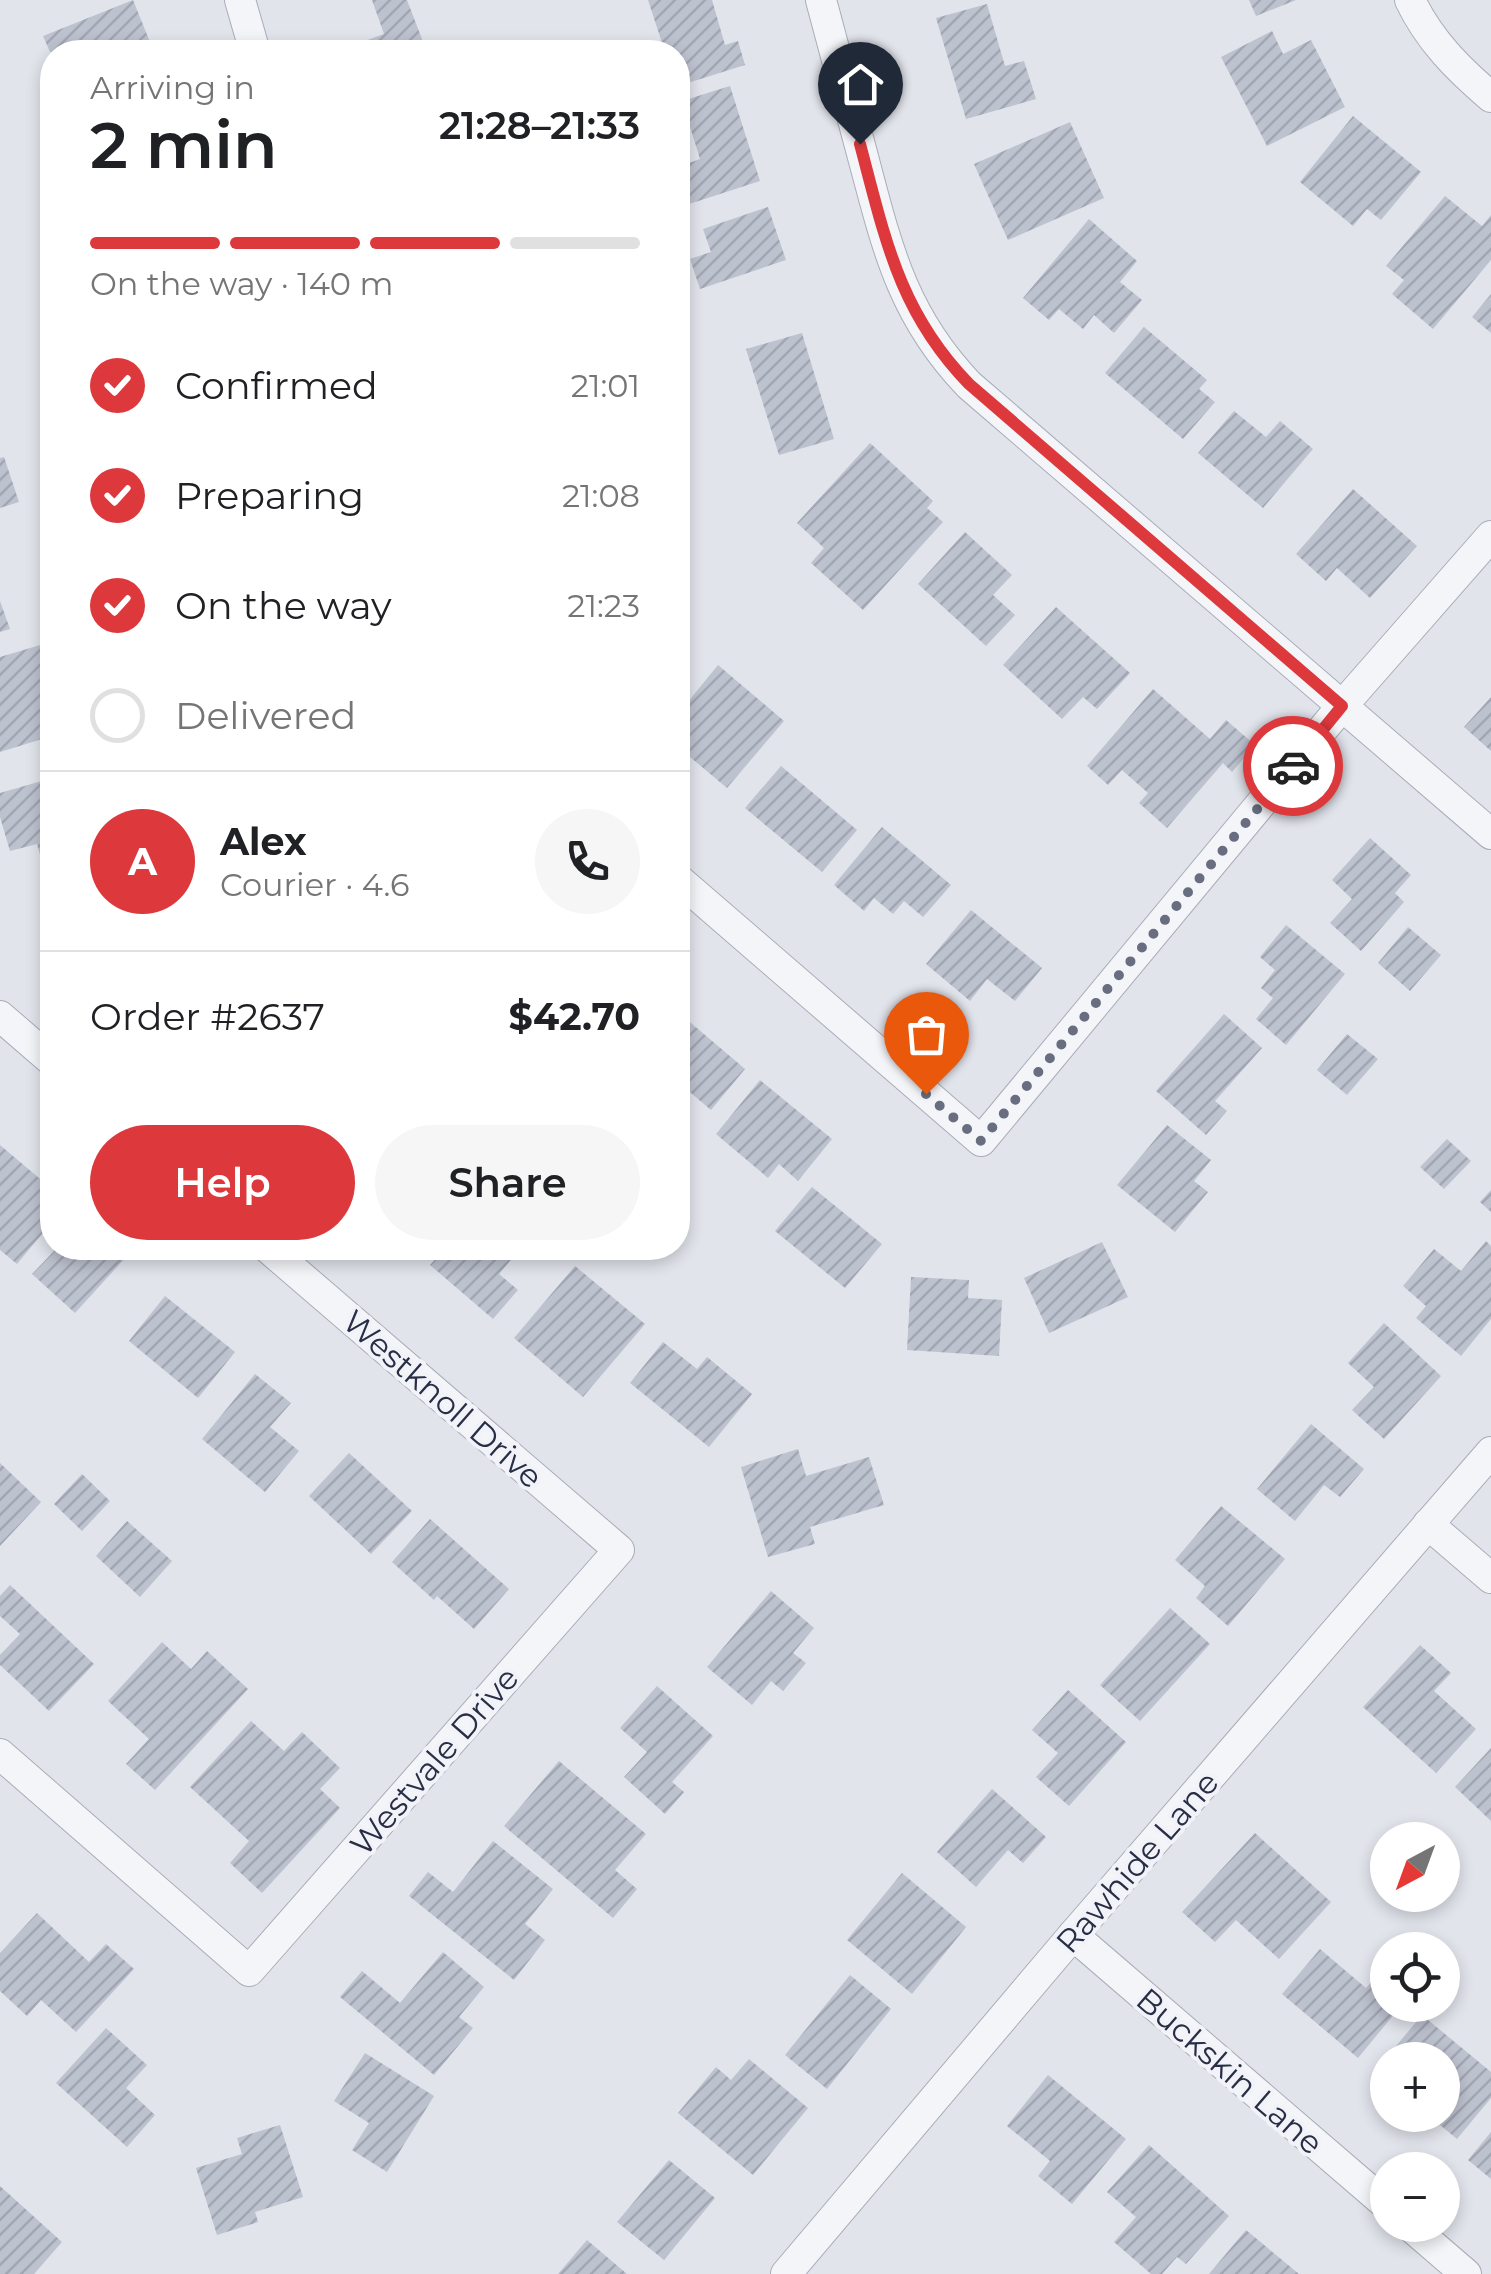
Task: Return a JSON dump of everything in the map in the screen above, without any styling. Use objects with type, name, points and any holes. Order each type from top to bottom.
[{"type":"street","points":[[240,0],[252,40]]},
{"type":"street","points":[[821,0],[889,252],[899,282],[928,337],[969,384],[1491,834]]},
{"type":"street","points":[[1410,0],[1420,21],[1454,65],[1491,98]]},
{"type":"street","points":[[690,888],[981,1141],[1342,706],[1491,536]]},
{"type":"street","points":[[0,1016],[40,1051]]},
{"type":"street","name":"Westknoll Drive","points":[[282,1260],[618,1550]]},
{"type":"street","name":"Rawhide Lane","points":[[786,2274],[1491,1452]]},
{"type":"street","points":[[1428,1524],[1491,1578]]},
{"type":"street","name":"Westvale Drive","points":[[0,1754],[248,1971],[618,1550]]},
{"type":"street","name":"Buckskin Lane","points":[[1073,1936],[1370,2191]]},
{"type":"street","points":[[1429,2242],[1466,2274]]},
{"type":"building","points":[[133,0],[149,40],[45,40],[43,36]]},
{"type":"building","points":[[372,0],[407,0],[422,40],[368,40],[384,34]]},
{"type":"building","points":[[648,0],[712,0],[725,45],[738,41],[745,65],[690,82],[690,40],[661,40]]},
{"type":"building","points":[[1249,0],[1296,0],[1256,16]]},
{"type":"building","points":[[987,4],[1005,66],[1024,61],[1036,99],[966,119],[936,18]]},
{"type":"building","points":[[1272,31],[1283,54],[1311,40],[1345,107],[1267,146],[1221,57]]},
{"type":"building","points":[[730,86],[760,181],[690,204],[690,163],[700,159],[690,127],[690,98]]},
{"type":"building","points":[[1353,116],[1421,172],[1381,220],[1367,209],[1353,226],[1300,182]]},
{"type":"building","points":[[1070,122],[1104,198],[1008,240],[974,164]]},
{"type":"building","points":[[1445,196],[1482,226],[1491,215],[1491,260],[1433,329],[1392,294],[1404,280],[1386,266]]},
{"type":"building","points":[[768,207],[786,260],[700,289],[690,259],[711,252],[703,229]]},
{"type":"building","points":[[1089,219],[1137,261],[1120,282],[1142,300],[1114,333],[1094,315],[1083,329],[1059,309],[1049,320],[1023,298]]},
{"type":"building","points":[[1491,294],[1491,333],[1472,317]]},
{"type":"building","points":[[1144,327],[1207,380],[1199,389],[1215,402],[1183,439],[1105,373]]},
{"type":"building","points":[[802,333],[834,439],[779,455],[746,349]]},
{"type":"building","points":[[1234,411],[1266,437],[1280,421],[1313,449],[1263,508],[1198,453]]},
{"type":"building","points":[[870,443],[933,501],[927,508],[943,522],[863,610],[811,563],[824,548],[797,523]]},
{"type":"building","points":[[4,457],[19,502],[0,508],[0,458]]},
{"type":"building","points":[[1353,489],[1417,546],[1370,598],[1337,568],[1326,581],[1296,554]]},
{"type":"building","points":[[965,532],[1012,575],[993,595],[1015,615],[986,646],[918,584]]},
{"type":"building","points":[[0,601],[10,629],[0,632]]},
{"type":"building","points":[[1056,607],[1130,673],[1097,709],[1083,697],[1062,719],[1003,665]]},
{"type":"building","points":[[40,645],[40,740],[0,752],[0,657]]},
{"type":"building","points":[[718,665],[784,721],[727,788],[690,757],[690,699]]},
{"type":"building","points":[[1153,689],[1210,739],[1226,720],[1255,745],[1232,772],[1223,763],[1167,828],[1139,803],[1148,793],[1122,770],[1108,785],[1087,766]]},
{"type":"building","points":[[1491,697],[1491,751],[1464,727]]},
{"type":"building","points":[[781,766],[857,830],[822,872],[745,808]]},
{"type":"building","points":[[40,781],[40,855],[37,844],[10,851],[0,817],[0,793]]},
{"type":"building","points":[[882,827],[951,885],[923,917],[904,901],[893,914],[874,898],[864,911],[834,885]]},
{"type":"building","points":[[1370,838],[1411,875],[1395,893],[1404,902],[1361,951],[1330,923],[1352,899],[1332,880]]},
{"type":"building","points":[[971,910],[1042,968],[1015,1001],[987,979],[970,1001],[926,964]]},
{"type":"building","points":[[1286,925],[1345,974],[1286,1045],[1256,1019],[1273,998],[1261,988],[1275,970],[1260,957]]},
{"type":"building","points":[[1408,927],[1441,955],[1410,991],[1378,963]]},
{"type":"building","points":[[1224,1014],[1262,1048],[1215,1101],[1227,1111],[1206,1135],[1156,1091]]},
{"type":"building","points":[[690,1022],[745,1069],[711,1110],[690,1092]]},
{"type":"building","points":[[1347,1034],[1378,1059],[1347,1095],[1317,1070]]},
{"type":"building","points":[[760,1080],[832,1139],[798,1181],[779,1164],[768,1178],[716,1134]]},
{"type":"building","points":[[1167,1125],[1211,1160],[1194,1181],[1208,1192],[1175,1232],[1117,1185]]},
{"type":"building","points":[[1447,1139],[1471,1161],[1444,1189],[1420,1167]]},
{"type":"building","points":[[0,1145],[40,1179],[40,1236],[17,1264],[0,1250]]},
{"type":"building","points":[[812,1187],[882,1244],[845,1288],[775,1231]]},
{"type":"building","points":[[1491,1190],[1491,1212],[1480,1202]]},
{"type":"building","points":[[1486,1241],[1491,1246],[1491,1319],[1461,1356],[1416,1318],[1426,1306],[1403,1286],[1434,1249],[1461,1271]]},
{"type":"building","points":[[1102,1242],[1128,1297],[1049,1333],[1024,1278]]},
{"type":"building","points":[[45,1260],[123,1260],[75,1313],[32,1274]]},
{"type":"building","points":[[434,1260],[511,1260],[499,1274],[518,1290],[493,1319],[430,1265]]},
{"type":"building","points":[[575,1266],[645,1324],[583,1397],[514,1338]]},
{"type":"building","points":[[911,1277],[969,1280],[968,1298],[1002,1300],[999,1356],[907,1350]]},
{"type":"building","points":[[165,1296],[235,1352],[198,1398],[129,1341]]},
{"type":"building","points":[[1384,1323],[1441,1376],[1384,1439],[1352,1410],[1374,1387],[1348,1363]]},
{"type":"building","points":[[663,1342],[697,1369],[707,1357],[752,1394],[709,1447],[630,1383]]},
{"type":"building","points":[[255,1374],[291,1403],[270,1427],[299,1451],[265,1492],[202,1439]]},
{"type":"building","points":[[1311,1424],[1364,1469],[1340,1497],[1324,1485],[1295,1521],[1257,1489]]},
{"type":"building","points":[[798,1449],[806,1476],[869,1457],[884,1505],[810,1527],[815,1544],[768,1557],[741,1467]]},
{"type":"building","points":[[349,1453],[412,1511],[371,1554],[309,1496]]},
{"type":"building","points":[[0,1463],[41,1502],[0,1546]]},
{"type":"building","points":[[82,1474],[110,1501],[82,1531],[54,1504]]},
{"type":"building","points":[[1221,1506],[1285,1559],[1228,1626],[1196,1598],[1205,1586],[1175,1560]]},
{"type":"building","points":[[430,1519],[509,1589],[474,1629],[392,1562]]},
{"type":"building","points":[[127,1521],[172,1561],[140,1597],[96,1556]]},
{"type":"building","points":[[10,1585],[94,1664],[49,1711],[0,1665],[0,1655],[20,1634],[0,1616],[0,1596]]},
{"type":"building","points":[[771,1591],[814,1628],[793,1653],[806,1663],[783,1691],[771,1681],[752,1705],[707,1667]]},
{"type":"building","points":[[1170,1608],[1210,1644],[1140,1721],[1100,1685]]},
{"type":"building","points":[[162,1642],[191,1669],[207,1651],[248,1689],[155,1790],[126,1764],[149,1739],[108,1701]]},
{"type":"building","points":[[1420,1645],[1451,1673],[1434,1691],[1476,1729],[1436,1773],[1363,1707]]},
{"type":"building","points":[[657,1686],[713,1736],[672,1782],[684,1792],[665,1814],[624,1777],[647,1752],[620,1728]]},
{"type":"building","points":[[1068,1690],[1126,1742],[1069,1806],[1036,1777],[1058,1753],[1032,1730]]},
{"type":"building","points":[[251,1721],[284,1751],[302,1732],[340,1768],[320,1789],[340,1808],[262,1893],[230,1863],[249,1841],[190,1787]]},
{"type":"building","points":[[1491,1748],[1491,1821],[1455,1787]]},
{"type":"building","points":[[559,1761],[646,1834],[615,1870],[637,1889],[613,1918],[504,1826]]},
{"type":"building","points":[[992,1789],[1046,1837],[1023,1863],[1008,1850],[976,1887],[937,1852]]},
{"type":"building","points":[[1255,1833],[1331,1902],[1279,1959],[1236,1920],[1215,1942],[1182,1912]]},
{"type":"building","points":[[493,1841],[553,1889],[525,1924],[545,1940],[514,1980],[409,1896],[428,1872],[453,1892]]},
{"type":"building","points":[[902,1873],[966,1927],[912,1994],[847,1940]]},
{"type":"building","points":[[37,1913],[89,1962],[106,1944],[134,1969],[76,2032],[41,2000],[27,2016],[0,1991],[0,1953]]},
{"type":"building","points":[[1320,1949],[1366,1988],[1370,1983],[1370,2022],[1388,2022],[1358,2058],[1282,1994]]},
{"type":"building","points":[[443,1952],[484,1987],[459,2017],[473,2028],[434,2075],[340,1997],[362,1971],[400,2003]]},
{"type":"building","points":[[850,1975],[891,2009],[827,2089],[785,2055]]},
{"type":"building","points":[[1416,2022],[1430,2022],[1455,2042],[1399,2042]]},
{"type":"building","points":[[106,2028],[147,2065],[126,2088],[155,2115],[127,2147],[56,2083]]},
{"type":"building","points":[[1460,2046],[1491,2072],[1491,2098],[1457,2139],[1449,2132],[1460,2132]]},
{"type":"building","points":[[365,2053],[434,2096],[387,2172],[352,2150],[369,2123],[334,2101]]},
{"type":"building","points":[[749,2059],[808,2108],[753,2175],[678,2113],[716,2067],[731,2080]]},
{"type":"building","points":[[1048,2075],[1126,2139],[1072,2204],[1038,2176],[1050,2161],[1007,2126]]},
{"type":"building","points":[[280,2125],[303,2197],[255,2212],[258,2222],[217,2235],[196,2168],[242,2154],[237,2138]]},
{"type":"building","points":[[1491,2132],[1491,2179],[1468,2160]]},
{"type":"building","points":[[1149,2145],[1229,2216],[1186,2264],[1177,2257],[1162,2274],[1151,2274],[1114,2242],[1136,2217],[1107,2192]]},
{"type":"building","points":[[669,2160],[715,2198],[664,2260],[617,2222]]},
{"type":"building","points":[[0,2186],[62,2242],[34,2274],[0,2274]]},
{"type":"building","points":[[1246,2230],[1299,2274],[1209,2274]]},
{"type":"building","points":[[587,2240],[627,2274],[558,2274]]},
{"type":"way so far","points":[[926,1094],[981,1141],[1293,766]]},
{"type":"route","points":[[860,144],[899,282],[928,337],[948,362],[1342,706],[1293,766]]}]
